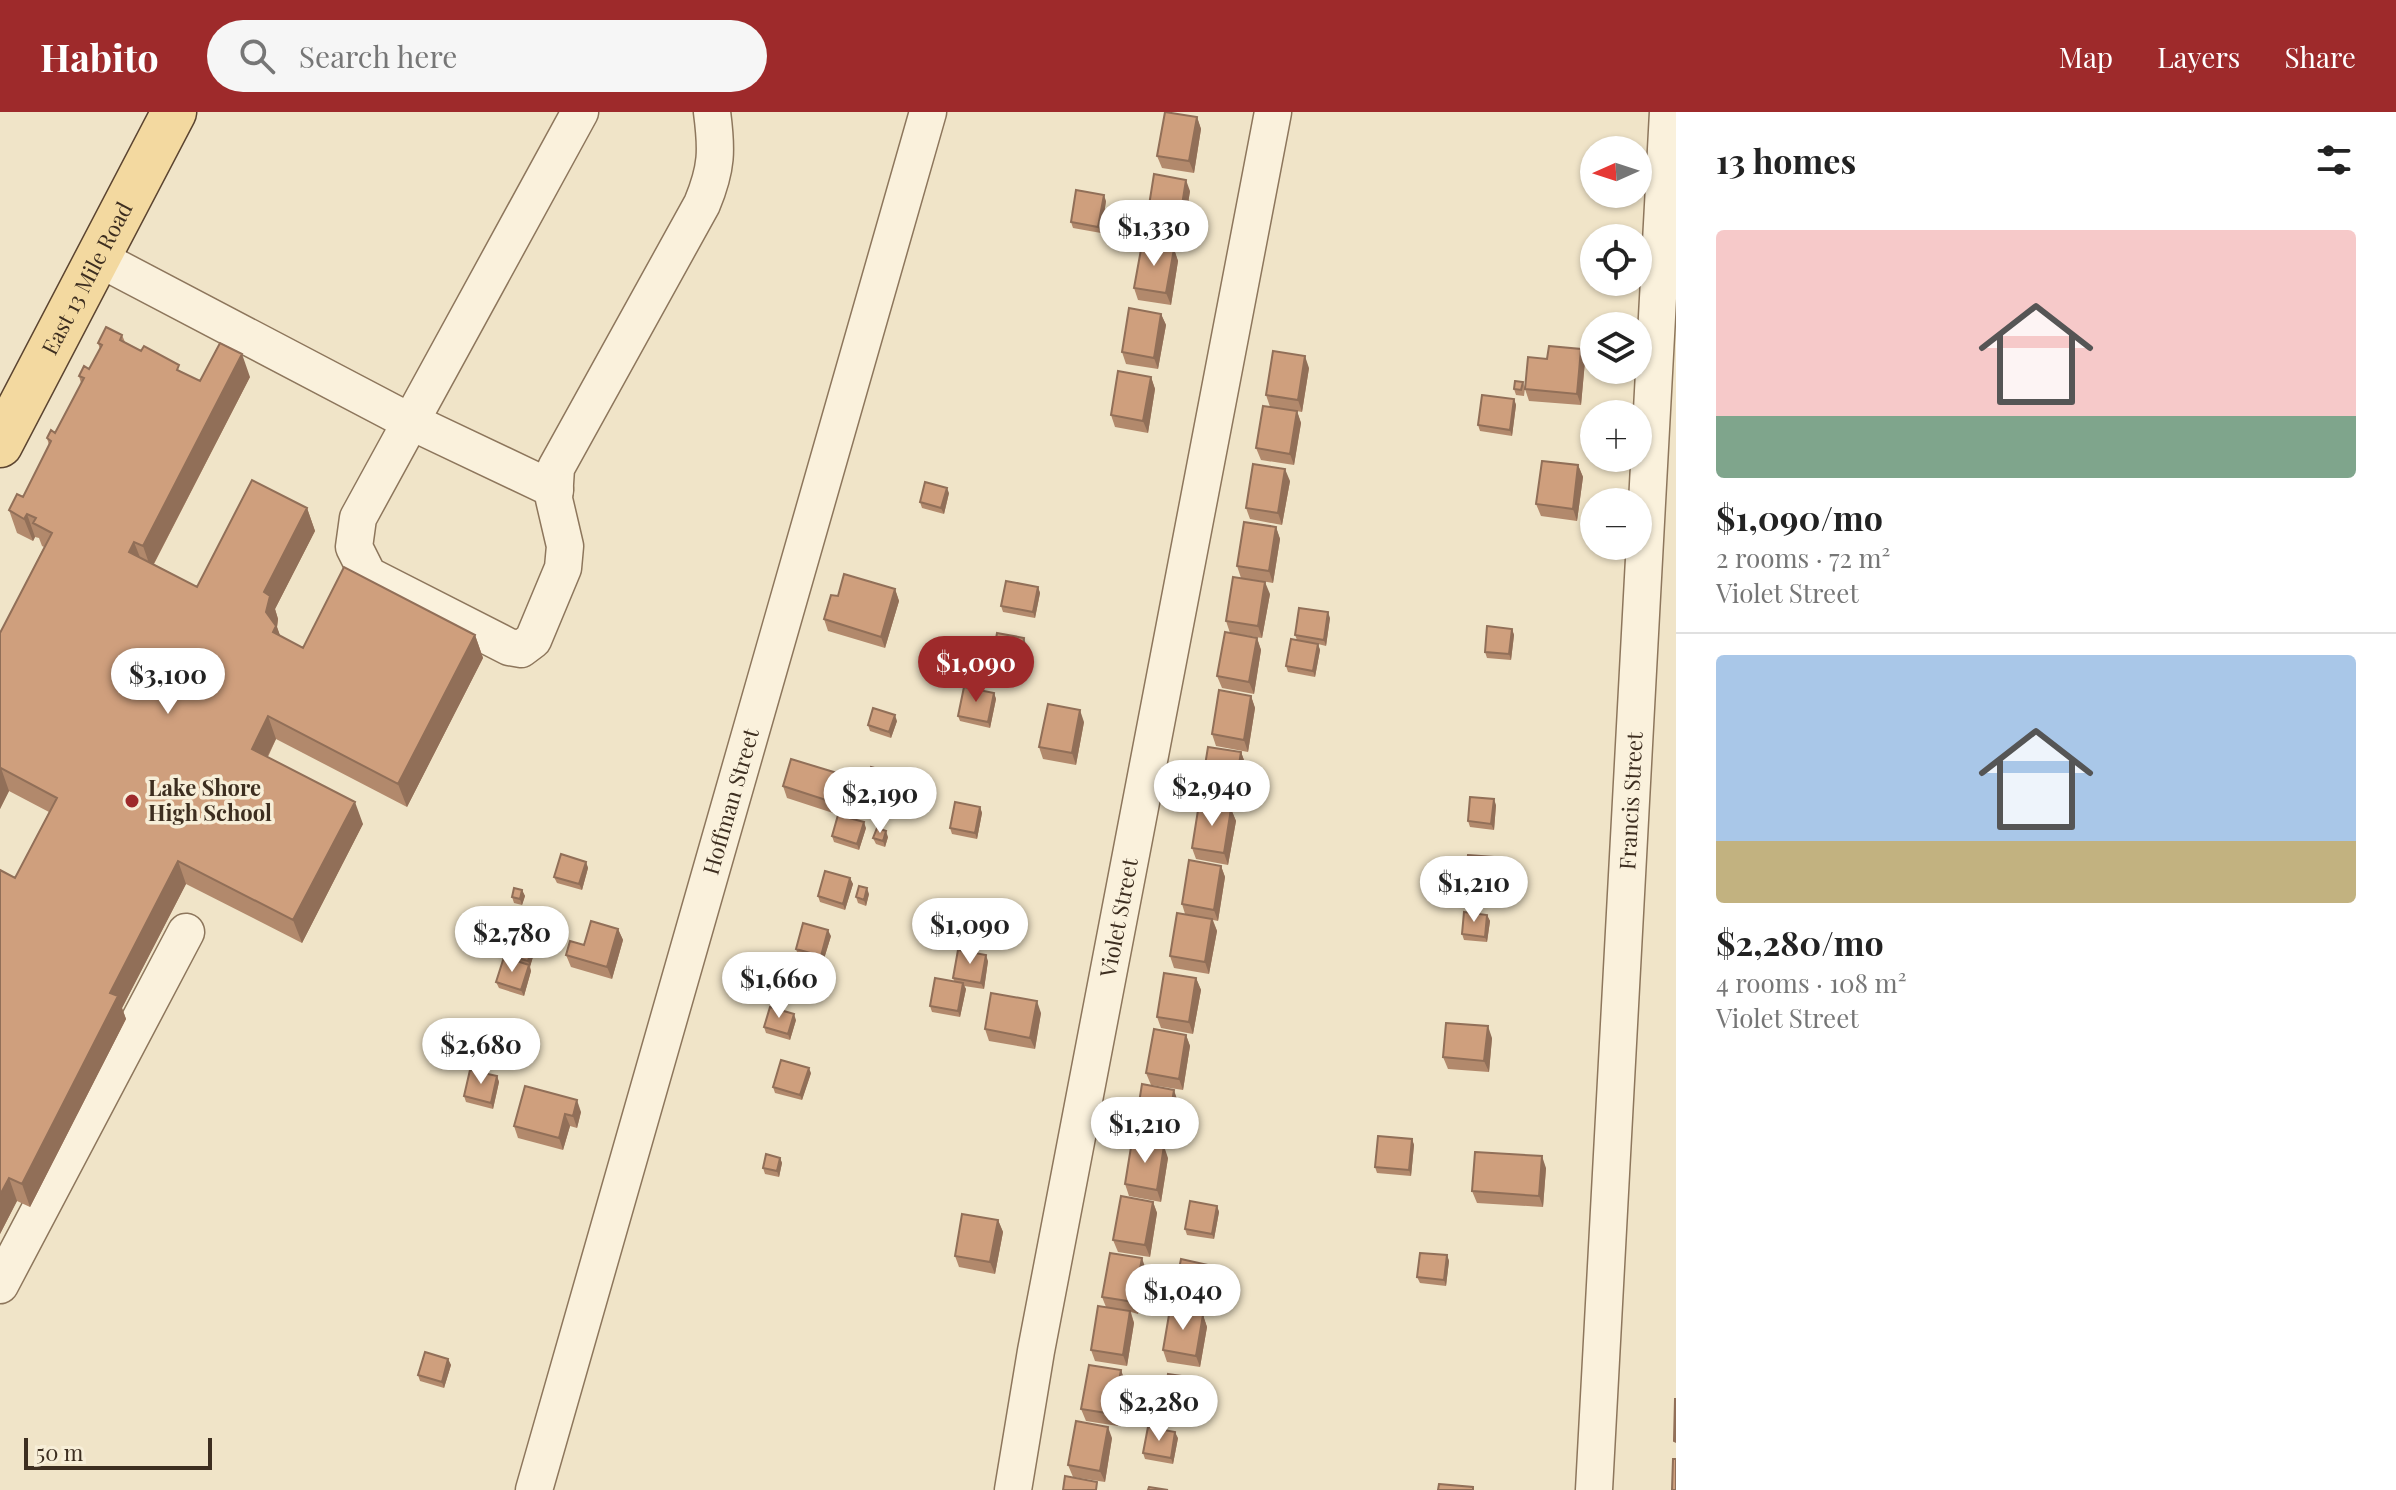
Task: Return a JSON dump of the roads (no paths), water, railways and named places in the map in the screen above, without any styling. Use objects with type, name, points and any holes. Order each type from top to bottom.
[{"type":"main road","name":"East 13 Mile Road","points":[[0,445],[174,112]]},
{"type":"street","points":[[580,112],[358,518],[354,547],[368,575],[509,647],[521,649],[533,640],[563,568],[565,546],[554,499],[556,468],[714,177],[717,149],[712,112]]},
{"type":"street","name":"Hoffman Street","points":[[534,1490],[928,112]]},
{"type":"street","name":"Violet Street","points":[[1013,1490],[1033,1366],[1273,112]]},
{"type":"street","name":"Francis Street","points":[[1594,1490],[1668,112]]},
{"type":"street","points":[[98,258],[410,421],[555,490]]},
{"type":"street","points":[[0,1285],[186,932]]},
{"type":"place","name":"Lake Shore High School","points":[[132,801]]}]
